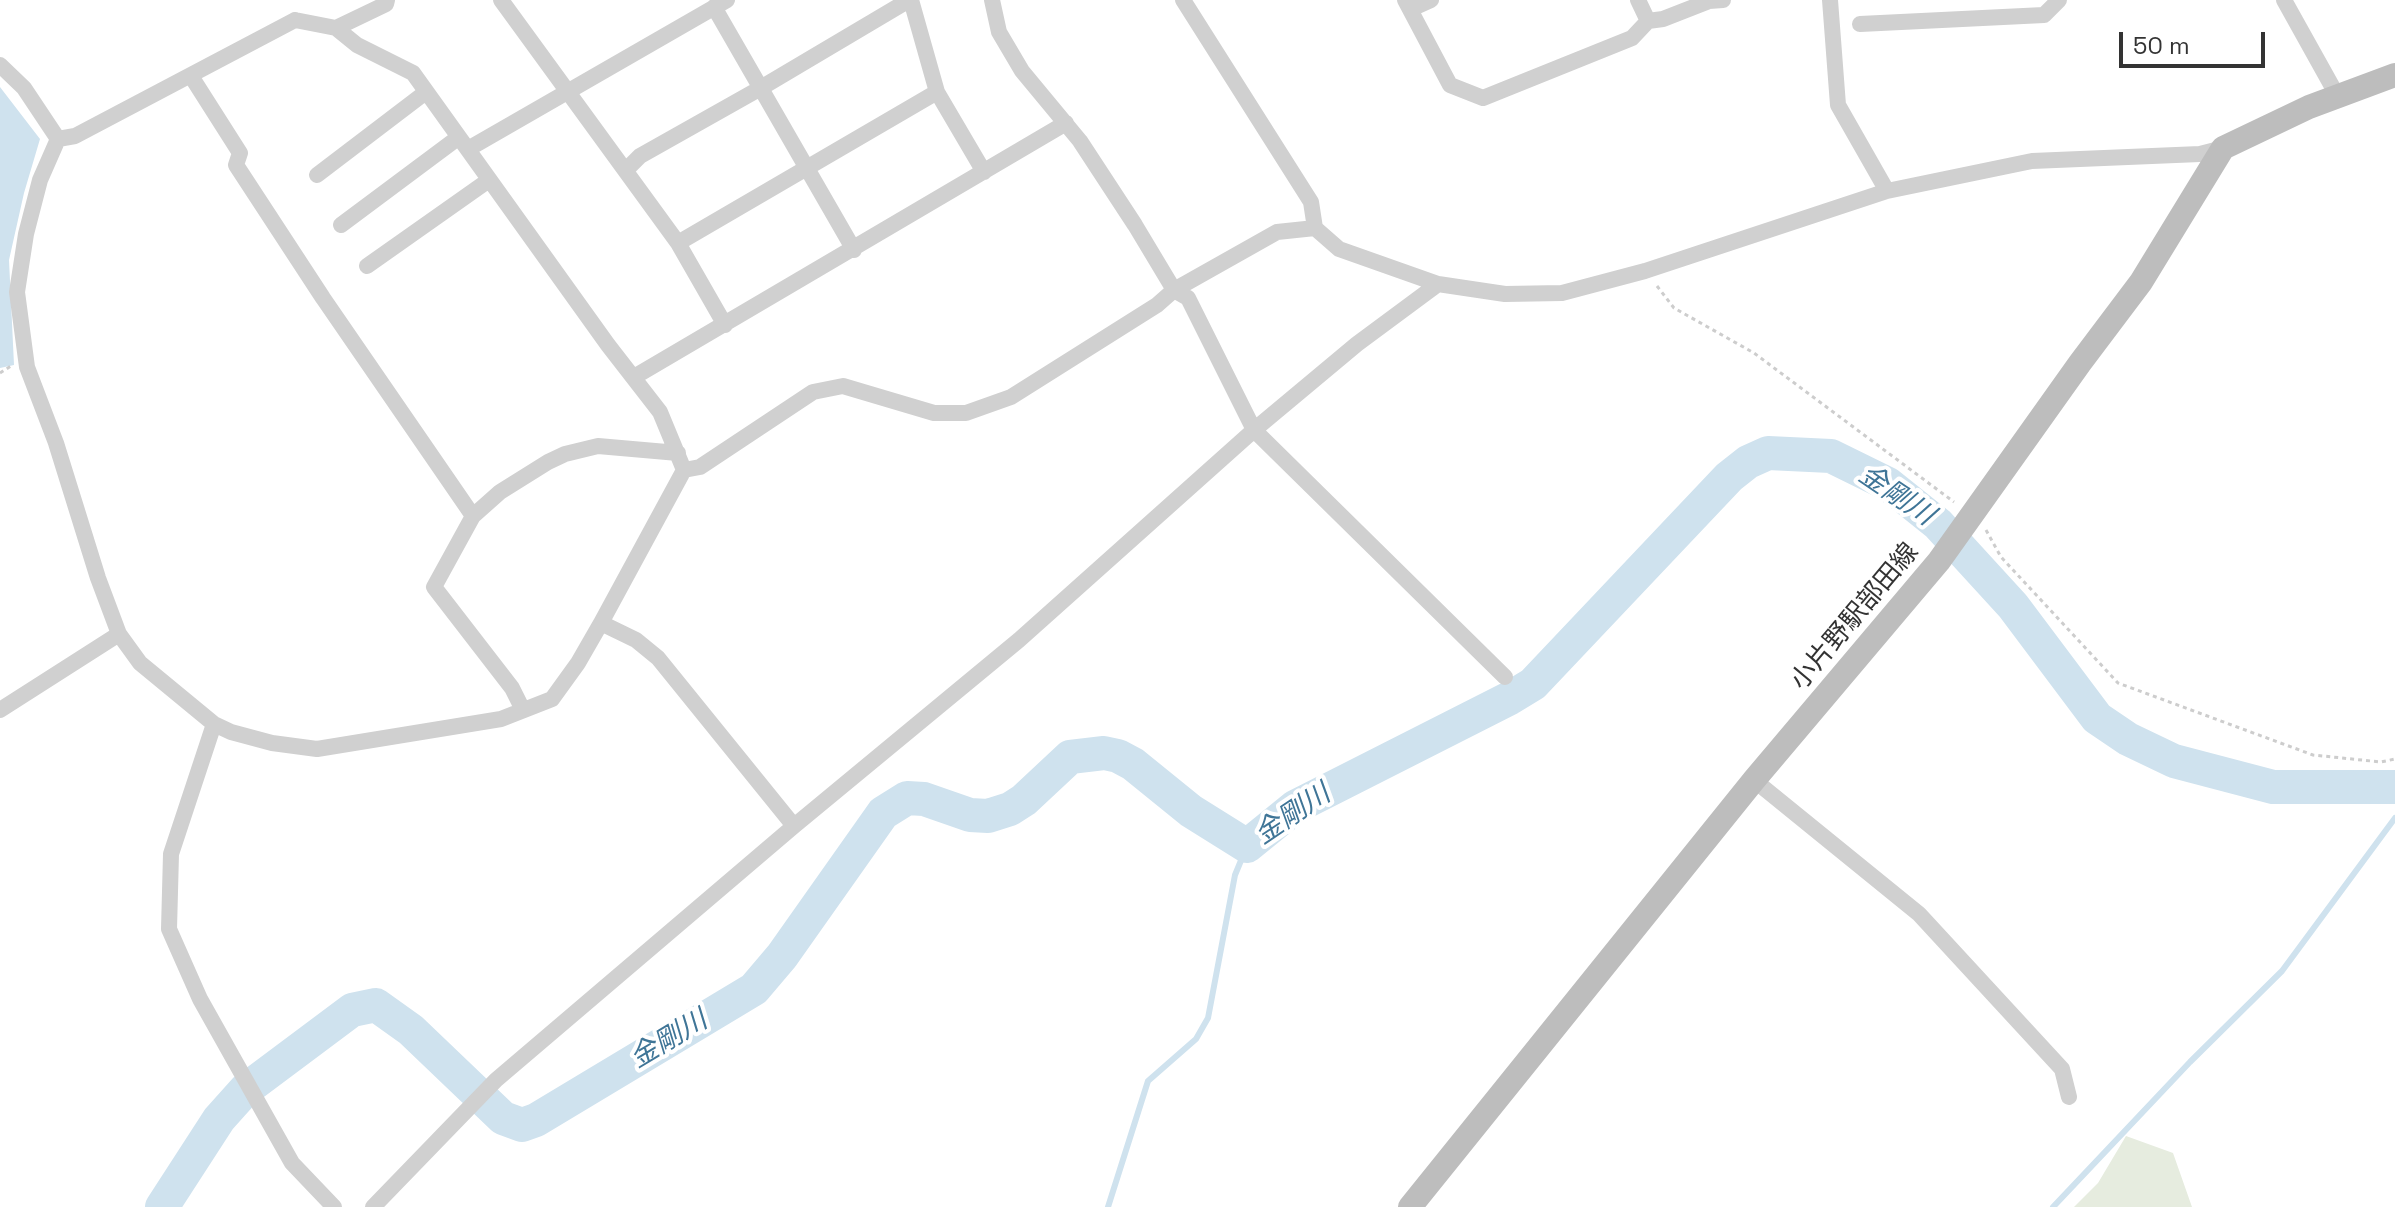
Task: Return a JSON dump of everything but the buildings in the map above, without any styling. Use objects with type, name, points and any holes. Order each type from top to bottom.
[{"type":"main road","points":[[2223,148],[2309,107],[2395,75]]},
{"type":"main road","name":"小片野駅部田線","points":[[1410,1207],[1754,780],[1939,561],[2141,282],[2223,148]]},
{"type":"street","points":[[336,28],[386,4],[387,0]]},
{"type":"street","points":[[501,0],[627,169],[678,243],[725,325]]},
{"type":"street","points":[[627,169],[640,156],[910,0],[937,92],[984,172]]},
{"type":"street","points":[[992,0],[999,32],[1022,71],[1066,123],[1135,225],[1174,290],[1188,298],[1254,430],[1505,677]]},
{"type":"street","points":[[1183,0],[1311,202],[1315,228],[1339,249],[1438,284],[1505,294],[1562,293],[1645,271],[1887,191],[2032,161],[2200,154],[2223,148]]},
{"type":"street","points":[[1431,0],[1408,4],[1450,85],[1483,98],[1632,38],[1648,21],[1663,19],[1709,1],[1723,0]]},
{"type":"street","points":[[1638,0],[1648,21]]},
{"type":"street","points":[[1830,0],[1838,105],[1887,191]]},
{"type":"street","points":[[1860,24],[2044,15],[2059,0]]},
{"type":"street","points":[[2284,0],[2338,97]]},
{"type":"street","points":[[341,225],[463,143],[567,91],[720,4],[759,89],[854,250]]},
{"type":"street","points":[[295,20],[336,28],[357,45],[413,73],[608,345],[660,412],[684,470],[578,663],[552,699],[501,719],[317,749],[272,743],[214,724],[140,663],[119,634],[98,578],[56,443],[27,367],[17,292],[29,220],[40,180],[58,139],[75,136],[295,20]]},
{"type":"street","points":[[0,65],[24,88],[58,139]]},
{"type":"street","points":[[191,76],[240,153],[236,165],[473,516]]},
{"type":"street","points":[[317,175],[426,92]]},
{"type":"street","points":[[678,243],[937,92]]},
{"type":"street","points":[[634,377],[1066,123]]},
{"type":"street","points":[[367,266],[489,180]]},
{"type":"street","points":[[684,470],[700,467],[813,392],[843,386],[934,413],[966,413],[1011,397],[1157,305],[1174,290],[1277,232],[1315,228]]},
{"type":"street","points":[[373,1207],[496,1080],[794,826],[1019,640],[1254,430],[1357,344],[1438,284]]},
{"type":"street","points":[[523,710],[512,688],[434,587],[473,516],[500,492],[565,454],[598,446],[678,453]]},
{"type":"street","points":[[601,623],[636,640],[658,658],[794,826]]},
{"type":"street","points":[[0,710],[119,634]]},
{"type":"street","points":[[214,724],[171,854],[169,929],[200,999],[292,1163],[334,1207]]},
{"type":"street","points":[[1754,780],[1919,914],[2062,1069],[2069,1097]]},
{"type":"path","points":[[1645,271],[1674,308],[1754,353],[1973,515],[1982,524],[2001,557],[2118,683],[2313,755],[2381,762],[2395,759]]},
{"type":"shaded area","points":[[2126,1136],[2173,1153],[2192,1207],[2074,1207],[2098,1183]]},
{"type":"water","points":[[0,87],[40,139],[9,260],[14,365],[0,368]]},
{"type":"waterway","name":"金剛川","points":[[162,1207],[219,1119],[245,1090],[352,1010],[376,1005],[411,1030],[503,1118],[522,1125],[536,1120],[754,989],[782,956],[883,813],[907,798],[924,799],[970,815],[988,816],[1010,809],[1024,800],[1070,757],[1104,753],[1133,764],[1191,811],[1247,846],[1295,807],[1533,684],[1729,477],[1748,462],[1768,453],[1831,456],[1888,484],[1938,524],[2013,606],[2097,718],[2128,739],[2174,761],[2273,787],[2395,787]]},
{"type":"waterway","points":[[2053,1207],[2190,1062],[2282,971],[2395,818]]},
{"type":"waterway","points":[[1108,1207],[1148,1081],[1196,1039],[1208,1018],[1235,875],[1247,846]]}]
